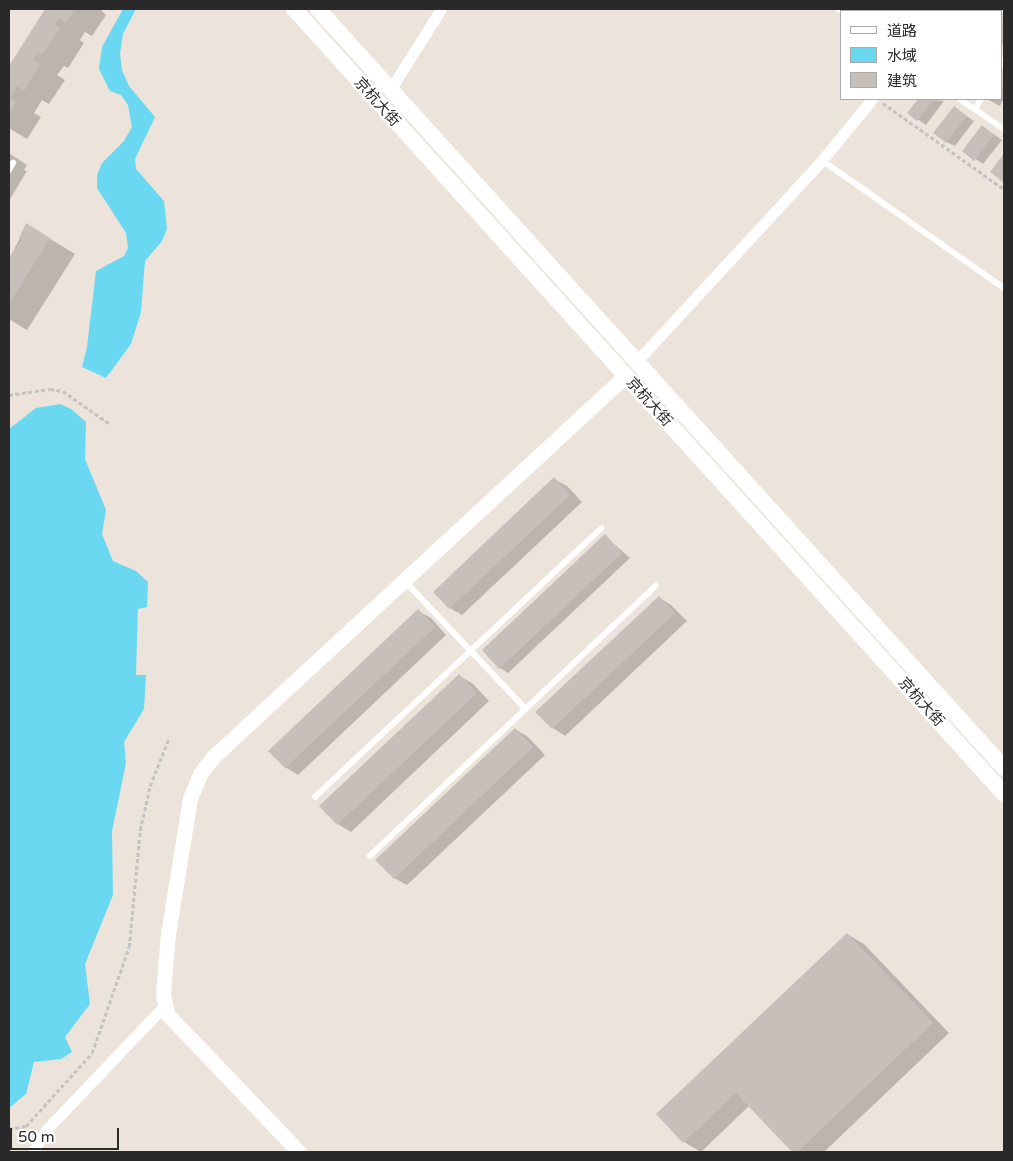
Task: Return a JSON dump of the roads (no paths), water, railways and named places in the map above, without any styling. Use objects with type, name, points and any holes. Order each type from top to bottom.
[{"type":"main road","name":"京杭大街","points":[[294,9],[1004,794]]},
{"type":"main road","name":"京杭大街","points":[[318,9],[1004,768]]},
{"type":"street","points":[[390,90],[441,9]]},
{"type":"street","points":[[636,362],[822,160],[871,100]]},
{"type":"street","points":[[299,1152],[167,1014],[168,934],[190,798],[200,774],[213,757],[625,376]]},
{"type":"street","points":[[33,1152],[46,1130],[166,1004]]},
{"type":"lane","points":[[962,100],[1004,129]]},
{"type":"lane","points":[[975,109],[980,100]]},
{"type":"lane","points":[[822,160],[1004,288]]},
{"type":"lane","points":[[9,170],[13,163]]},
{"type":"lane","points":[[315,797],[601,528]]},
{"type":"lane","points":[[404,580],[526,709]]},
{"type":"lane","points":[[370,856],[656,586]]},
{"type":"water","points":[[123,9],[136,9],[123,34],[120,53],[122,70],[129,86],[155,117],[135,159],[136,169],[164,201],[167,229],[162,241],[145,261],[141,312],[131,344],[106,378],[82,367],[87,347],[96,271],[124,256],[128,248],[126,233],[97,188],[97,175],[102,163],[124,141],[132,127],[128,105],[121,95],[110,91],[99,69],[102,47]]},
{"type":"water","points":[[60,404],[71,409],[86,422],[85,459],[106,510],[102,534],[113,561],[136,571],[148,582],[147,607],[138,609],[136,675],[146,675],[144,709],[124,742],[126,763],[112,831],[113,895],[85,964],[90,1004],[65,1037],[72,1052],[61,1059],[34,1062],[26,1094],[9,1108],[9,429],[36,408]]}]
